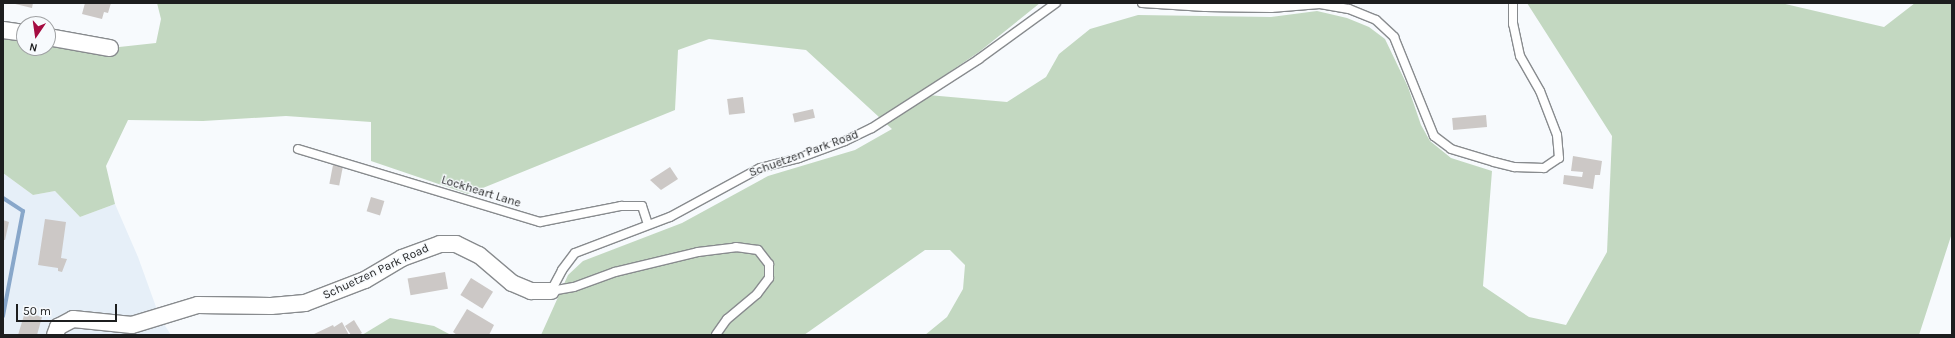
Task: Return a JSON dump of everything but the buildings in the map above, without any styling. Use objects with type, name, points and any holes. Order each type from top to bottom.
[{"type":"street","points":[[3,30],[16,32]]},
{"type":"street","points":[[56,39],[110,48]]},
{"type":"street","name":"Schuetzen Park Road","points":[[55,335],[58,327],[73,319],[132,325],[198,305],[272,306],[305,303],[365,280],[402,258],[440,244],[456,244],[479,255],[512,282],[531,292],[551,291]]},
{"type":"lane","name":"Schuetzen Park Road","points":[[551,291],[562,270],[575,253],[648,224],[670,217],[760,168],[799,158],[845,141],[872,128],[979,60],[1056,3]]},
{"type":"lane","points":[[1142,3],[1271,8],[1320,4],[1349,9],[1376,20],[1394,37],[1434,136],[1450,149],[1494,162],[1514,167],[1544,168],[1559,158],[1557,134],[1540,91],[1520,56],[1513,24],[1513,3]]},
{"type":"lane","name":"Lockheart Lane","points":[[298,149],[540,222],[621,206],[642,206],[648,224]]},
{"type":"lane","name":"Schuetzen Park Road","points":[[551,291],[574,287],[615,272],[686,255],[736,247],[758,250],[769,264],[769,278],[757,294],[727,319],[716,335]]},
{"type":"shaded area","points":[[3,173],[33,195],[55,191],[80,217],[115,204],[138,257],[160,318],[171,335],[3,335]]},
{"type":"green space","points":[[157,3],[1040,3],[979,52],[917,94],[1007,102],[1046,77],[1059,54],[1090,29],[1138,15],[1271,17],[1317,11],[1347,18],[1369,27],[1385,39],[1408,87],[1421,125],[1430,141],[1451,158],[1492,171],[1483,286],[1529,317],[1566,325],[1607,252],[1612,136],[1527,3],[1781,3],[1884,27],[1915,3],[1952,3],[1952,233],[1919,335],[925,335],[947,317],[963,289],[965,265],[950,250],[925,250],[804,335],[541,335],[568,275],[583,261],[682,223],[768,176],[855,150],[892,129],[806,50],[709,39],[678,50],[675,110],[468,194],[371,161],[371,122],[286,116],[203,121],[128,120],[106,166],[115,204],[80,217],[55,191],[33,195],[3,173],[3,30],[16,32],[16,56],[56,56],[56,38],[110,48],[156,43],[161,19]]},
{"type":"green space","points":[[390,318],[434,326],[451,335],[362,335]]},
{"type":"waterway","points":[[3,198],[23,211],[3,316]]}]
